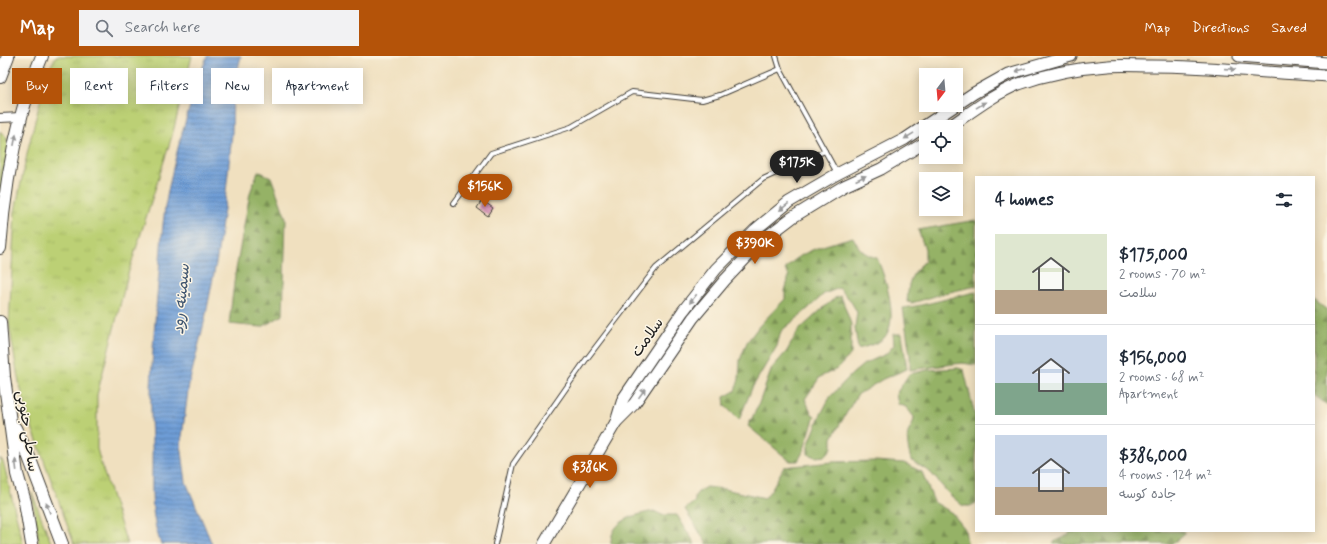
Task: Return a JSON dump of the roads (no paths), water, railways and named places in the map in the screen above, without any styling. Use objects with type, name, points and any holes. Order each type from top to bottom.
[{"type":"main road","points":[[0,77],[8,56]]},
{"type":"main road","points":[[0,248],[2,216],[21,117],[29,90],[42,56]]},
{"type":"main road","name":"سلامت","points":[[616,422],[623,399],[683,312],[716,269],[755,230],[789,202],[837,174],[904,139],[974,93],[1008,74],[1057,58],[1071,56]]},
{"type":"main road","points":[[1239,56],[1327,63]]},
{"type":"main road","points":[[959,120],[983,103],[1019,85],[1059,73],[1110,66],[1227,68],[1327,76]]},
{"type":"main road","name":"سلامت","points":[[616,422],[634,404],[694,318],[726,280],[764,239],[793,217],[844,186],[881,169],[919,146]]},
{"type":"main road","points":[[837,174],[844,186]]},
{"type":"main road","name":"ساحلی جنوبی","points":[[0,322],[5,417],[17,474],[25,502],[32,544]]},
{"type":"main road","points":[[5,417],[29,458],[62,544]]},
{"type":"main road","points":[[544,544],[616,422]]},
{"type":"street","points":[[1057,58],[1059,73]]},
{"type":"street","points":[[0,118],[21,117]]},
{"type":"lane","points":[[776,56],[780,69],[837,174]]},
{"type":"lane","points":[[454,203],[491,153],[570,127],[632,92],[702,100],[720,95],[780,69]]},
{"type":"lane","points":[[495,544],[513,464],[585,361],[656,268],[763,179],[825,151]]},
{"type":"water","name":"سیمینه رود","points":[[207,56],[241,56],[238,68],[211,68],[211,104],[233,104],[232,134],[225,202],[217,258],[205,319],[189,384],[181,444],[186,482],[212,544],[161,544],[154,519],[152,494],[151,403],[162,229],[177,150],[191,104],[203,104],[203,68]]}]
